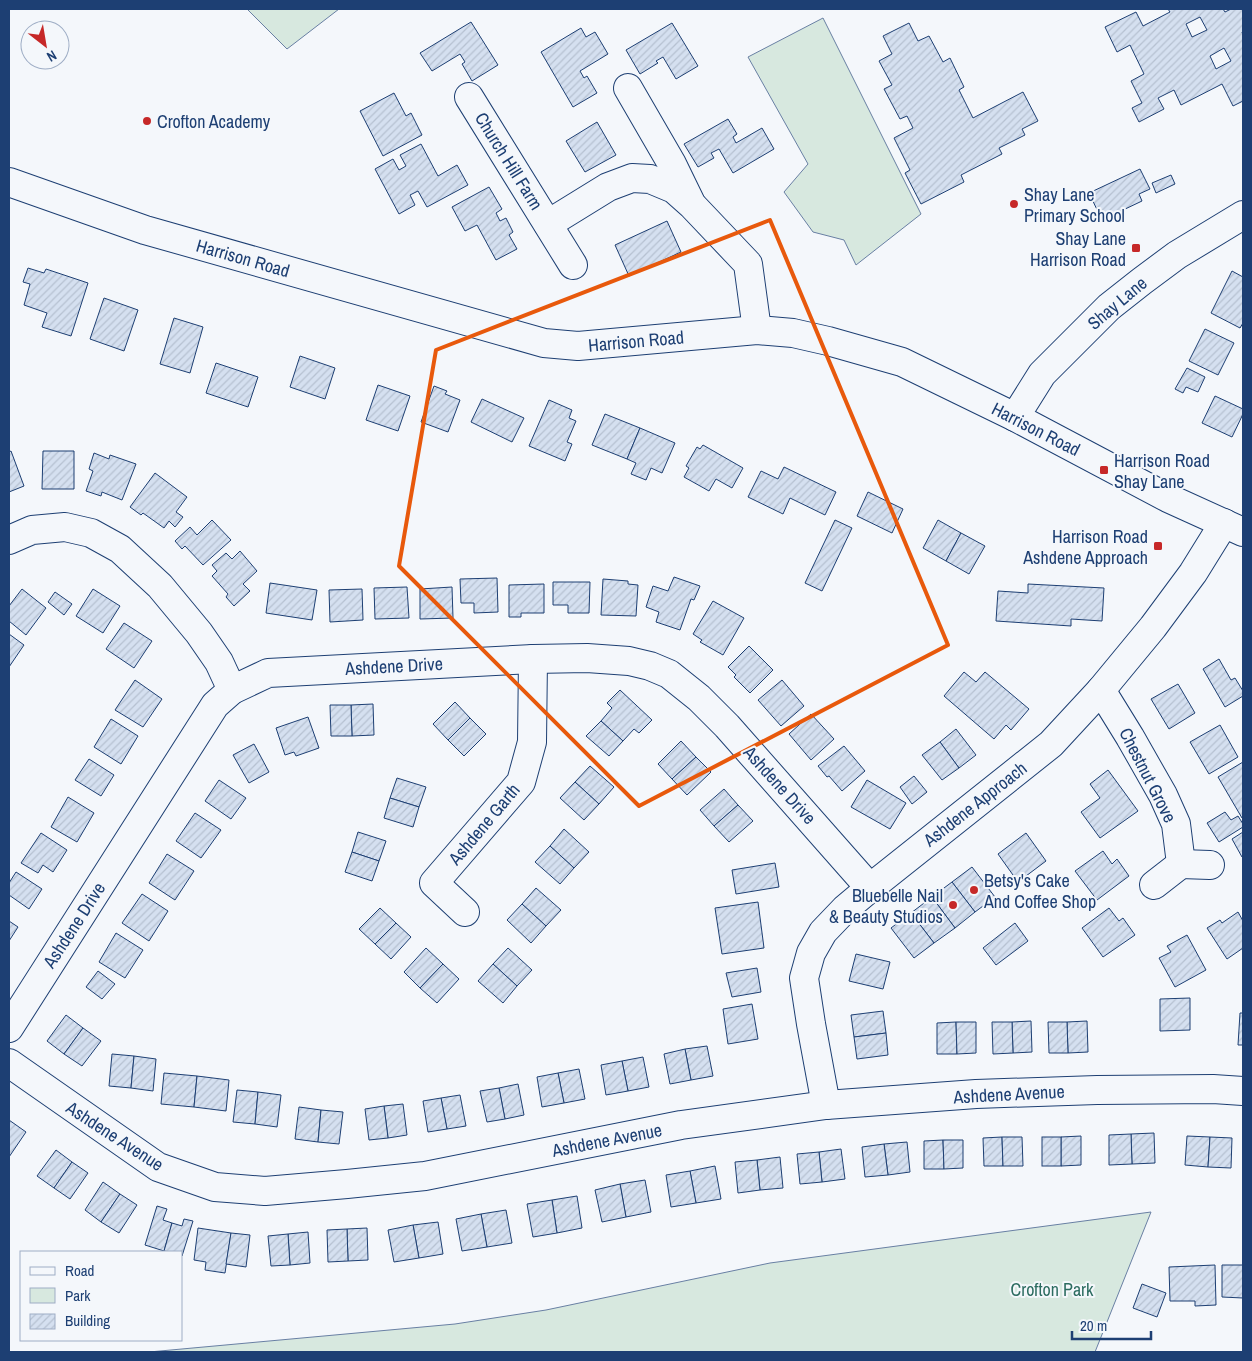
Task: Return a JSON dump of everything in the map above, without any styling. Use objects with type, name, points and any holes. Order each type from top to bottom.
[{"type":"street","name":"Church Hill Farm","points":[[628,88],[672,164],[692,205]]},
{"type":"street","name":"Church Hill Farm","points":[[469,97],[573,265]]},
{"type":"street","name":"Church Hill Farm","points":[[548,224],[608,187],[632,178],[650,178],[674,189],[692,205],[748,264],[757,330]]},
{"type":"street","name":"Harrison Road","points":[[9,182],[145,230],[544,342],[578,346],[757,330],[792,333],[902,362],[1015,417],[1168,498],[1234,528]]},
{"type":"street","name":"Shay Lane","points":[[1015,417],[1042,374],[1109,306],[1177,255],[1243,215]]},
{"type":"street","points":[[9,540],[32,530],[65,527],[91,533],[120,549],[160,586],[199,634],[219,662],[232,690]]},
{"type":"street","name":"Ashdene Approach","points":[[826,1105],[804,978],[811,952],[823,932],[845,909],[870,888],[1051,744],[1101,690],[1153,627],[1193,573],[1234,528]]},
{"type":"street","name":"Ashdene Drive","points":[[9,1028],[215,705],[232,690],[268,673],[533,659],[587,658],[629,661],[650,666],[669,674],[727,726],[870,888]]},
{"type":"street","name":"Ashdene Garth","points":[[465,912],[434,883],[521,782],[532,742],[533,659]]},
{"type":"street","name":"Chestnut Grove","points":[[1101,690],[1163,795],[1176,824],[1181,864]]},
{"type":"street","points":[[1154,884],[1181,864],[1210,864]]},
{"type":"street","name":"Ashdene Avenue","points":[[9,1063],[158,1167],[215,1187],[265,1191],[425,1176],[681,1125],[826,1105],[976,1094],[1079,1090],[1213,1089],[1243,1091]]},
{"type":"highlighted area","points":[[770,220],[948,645],[639,806],[399,566],[436,350]]},
{"type":"green space","points":[[247,9],[339,9],[287,49]]},
{"type":"green space","points":[[823,18],[921,214],[856,265],[844,240],[813,232],[784,192],[808,164],[748,57]]},
{"type":"green space","name":"Crofton Park","points":[[1151,1212],[1095,1352],[149,1352],[455,1324],[546,1310],[770,1263]]},
{"type":"building","points":[[1168,9],[1223,9],[1225,12],[1231,9],[1243,9],[1243,101],[1233,106],[1222,84],[1181,105],[1174,90],[1158,98],[1164,109],[1139,122],[1132,108],[1142,103],[1131,81],[1144,74],[1130,45],[1117,52],[1105,27],[1136,12],[1143,26],[1170,12]],"holes":[[[1200,17],[1207,30],[1192,37],[1186,24]],[[1224,48],[1231,61],[1216,69],[1210,56]]]},
{"type":"building","points":[[471,22],[498,65],[472,81],[462,64],[465,62],[460,54],[432,71],[420,53]]},
{"type":"building","points":[[672,23],[698,66],[676,79],[663,57],[656,61],[658,63],[640,74],[626,50]]},
{"type":"building","points":[[909,23],[918,41],[929,36],[943,62],[950,58],[964,87],[959,90],[973,118],[1023,92],[1038,121],[1022,129],[1025,135],[999,148],[1002,154],[961,175],[964,182],[921,204],[905,173],[910,170],[894,138],[913,128],[907,116],[900,119],[884,89],[892,85],[879,61],[892,54],[883,36]]},
{"type":"building","points":[[581,28],[586,37],[595,32],[608,54],[580,71],[584,78],[587,76],[597,93],[573,107],[541,52]]},
{"type":"building","points":[[394,93],[406,116],[411,113],[422,135],[383,156],[360,111]]},
{"type":"building","points":[[728,119],[737,134],[733,137],[736,143],[762,128],[774,149],[733,173],[719,149],[711,153],[714,158],[698,167],[684,144]]},
{"type":"building","points":[[597,122],[616,155],[585,172],[566,141]]},
{"type":"building","points":[[421,144],[438,176],[457,165],[468,185],[427,207],[418,191],[410,195],[415,205],[399,214],[375,169],[393,159],[399,170],[406,166],[400,155]]},
{"type":"building","points":[[1140,169],[1150,189],[1139,194],[1142,201],[1102,220],[1089,193]]},
{"type":"building","points":[[1171,175],[1175,184],[1156,193],[1152,183]]},
{"type":"building","points":[[489,187],[502,209],[496,213],[500,221],[506,218],[513,232],[509,235],[517,249],[496,260],[477,225],[465,231],[452,207]]},
{"type":"building","points":[[667,221],[681,252],[629,276],[615,245]]},
{"type":"building","points":[[28,268],[44,273],[46,269],[88,283],[71,336],[42,327],[47,313],[24,305],[30,284],[23,282]]},
{"type":"building","points":[[1232,271],[1243,277],[1243,323],[1240,328],[1211,313]]},
{"type":"building","points":[[104,298],[138,310],[124,351],[90,339]]},
{"type":"building","points":[[174,318],[203,327],[190,373],[160,364]]},
{"type":"building","points":[[1205,329],[1234,343],[1218,375],[1189,361]]},
{"type":"building","points":[[300,356],[335,368],[325,399],[290,387]]},
{"type":"building","points":[[216,363],[258,377],[248,407],[206,393]]},
{"type":"building","points":[[1187,368],[1205,377],[1198,392],[1186,387],[1183,393],[1175,389]]},
{"type":"building","points":[[378,385],[410,396],[398,431],[366,420]]},
{"type":"building","points":[[434,386],[447,391],[445,394],[460,400],[448,432],[421,422]]},
{"type":"building","points":[[1215,396],[1243,409],[1243,414],[1232,437],[1202,423]]},
{"type":"building","points":[[482,399],[524,418],[512,442],[471,422]]},
{"type":"building","points":[[549,400],[572,410],[569,418],[576,421],[567,442],[572,444],[565,461],[529,446]]},
{"type":"building","points":[[605,414],[640,428],[627,459],[592,445]]},
{"type":"building","points":[[640,428],[675,443],[662,473],[651,468],[646,480],[631,474],[636,463],[627,459]]},
{"type":"building","points":[[703,445],[743,468],[732,488],[716,479],[709,491],[684,477],[689,468],[686,466],[697,447],[700,449]]},
{"type":"building","points":[[11,451],[24,486],[9,492],[9,452]]},
{"type":"building","points":[[43,451],[74,451],[74,489],[42,489]]},
{"type":"building","points":[[94,453],[109,459],[110,455],[136,464],[122,500],[102,492],[101,496],[86,491],[93,471],[89,469]]},
{"type":"building","points":[[784,467],[836,492],[825,515],[790,498],[783,514],[748,497],[761,471],[778,479]]},
{"type":"building","points":[[155,473],[187,497],[176,512],[183,517],[175,527],[169,521],[164,528],[143,513],[141,515],[130,507]]},
{"type":"building","points":[[868,492],[903,509],[892,533],[857,516]]},
{"type":"building","points":[[212,520],[231,540],[203,565],[185,546],[182,549],[175,541],[190,527],[197,535]]},
{"type":"building","points":[[835,520],[852,528],[822,591],[805,583]]},
{"type":"building","points":[[938,520],[961,533],[946,561],[923,548]]},
{"type":"building","points":[[961,533],[985,546],[969,574],[946,561]]},
{"type":"building","points":[[240,551],[257,571],[243,584],[250,591],[234,606],[226,597],[228,594],[212,576],[217,571],[212,565],[226,553],[232,559]]},
{"type":"building","points":[[674,577],[700,586],[694,600],[691,599],[680,630],[656,622],[659,612],[646,607],[653,586],[668,591]]},
{"type":"building","points":[[497,578],[498,612],[474,613],[474,603],[461,603],[460,579]]},
{"type":"building","points":[[603,579],[628,581],[628,584],[638,585],[636,616],[601,615]]},
{"type":"building","points":[[553,582],[590,582],[589,613],[568,613],[568,605],[553,605]]},
{"type":"building","points":[[270,583],[317,590],[312,620],[266,613]]},
{"type":"building","points":[[544,584],[544,613],[521,613],[521,617],[509,617],[509,585]]},
{"type":"building","points":[[1028,584],[1104,588],[1102,621],[1071,619],[1071,626],[996,621],[998,591],[1028,593]]},
{"type":"building","points":[[407,587],[409,618],[375,619],[374,588]]},
{"type":"building","points":[[452,587],[453,618],[420,619],[420,589]]},
{"type":"building","points":[[22,589],[46,608],[26,635],[9,621],[9,606]]},
{"type":"building","points":[[93,589],[120,606],[103,633],[76,616]]},
{"type":"building","points":[[362,589],[363,620],[330,622],[329,590]]},
{"type":"building","points":[[55,592],[72,604],[64,615],[48,602]]},
{"type":"building","points":[[713,601],[744,618],[723,655],[700,642],[702,640],[693,634]]},
{"type":"building","points":[[124,623],[152,641],[134,668],[106,649]]},
{"type":"building","points":[[9,634],[24,645],[9,667]]},
{"type":"building","points":[[749,646],[773,670],[750,693],[734,677],[736,675],[728,667]]},
{"type":"building","points":[[1219,659],[1231,680],[1235,678],[1243,691],[1243,696],[1225,707],[1203,669]]},
{"type":"building","points":[[964,672],[976,682],[985,672],[1029,709],[1011,730],[1006,725],[994,739],[944,696]]},
{"type":"building","points":[[135,680],[162,699],[143,727],[115,710]]},
{"type":"building","points":[[782,680],[804,706],[781,726],[758,700]]},
{"type":"building","points":[[1178,684],[1195,713],[1169,729],[1151,699]]},
{"type":"building","points":[[620,690],[652,720],[639,733],[634,729],[623,741],[601,721],[612,708],[607,703]]},
{"type":"building","points":[[455,702],[470,718],[448,740],[433,724]]},
{"type":"building","points":[[373,704],[374,735],[352,736],[351,705]]},
{"type":"building","points":[[330,705],[351,705],[352,736],[331,736]]},
{"type":"building","points":[[811,714],[834,739],[811,760],[789,734]]},
{"type":"building","points":[[308,717],[319,748],[296,756],[294,752],[285,755],[276,728]]},
{"type":"building","points":[[470,718],[486,734],[464,756],[448,740]]},
{"type":"building","points":[[111,719],[138,736],[121,764],[94,747]]},
{"type":"building","points":[[601,721],[623,741],[609,756],[586,736]]},
{"type":"building","points":[[1220,725],[1238,757],[1209,774],[1190,742]]},
{"type":"building","points":[[956,729],[976,755],[959,768],[940,742]]},
{"type":"building","points":[[681,741],[696,757],[672,779],[658,764]]},
{"type":"building","points":[[940,742],[959,768],[942,780],[922,755]]},
{"type":"building","points":[[254,744],[269,772],[249,783],[233,755]]},
{"type":"building","points":[[844,746],[865,771],[842,791],[818,766]]},
{"type":"building","points":[[696,757],[711,772],[687,795],[672,779]]},
{"type":"building","points":[[89,759],[114,775],[101,796],[75,780]]},
{"type":"building","points":[[1243,762],[1243,817],[1242,818],[1218,777]]},
{"type":"building","points":[[590,766],[614,787],[599,804],[575,782]]},
{"type":"building","points":[[1108,770],[1138,811],[1100,838],[1081,812],[1100,798],[1090,784]]},
{"type":"building","points":[[914,776],[927,792],[912,804],[900,787]]},
{"type":"building","points":[[397,778],[426,787],[419,807],[390,798]]},
{"type":"building","points":[[219,780],[246,798],[231,819],[205,801]]},
{"type":"building","points":[[867,780],[906,803],[890,829],[851,807]]},
{"type":"building","points":[[575,782],[599,804],[584,820],[560,798]]},
{"type":"building","points":[[724,789],[738,805],[714,826],[700,810]]},
{"type":"building","points":[[68,797],[94,813],[77,842],[51,827]]},
{"type":"building","points":[[390,798],[419,807],[413,827],[384,818]]},
{"type":"building","points":[[738,805],[753,821],[729,842],[714,826]]},
{"type":"building","points":[[1225,812],[1231,820],[1238,816],[1243,827],[1219,842],[1207,823]]},
{"type":"building","points":[[195,813],[221,830],[201,858],[176,841]]},
{"type":"building","points":[[564,829],[589,852],[574,868],[550,846]]},
{"type":"building","points":[[358,832],[386,841],[379,861],[352,852]]},
{"type":"building","points":[[1243,832],[1243,856],[1242,857],[1232,839]]},
{"type":"building","points":[[41,833],[67,850],[53,872],[43,865],[38,873],[21,863]]},
{"type":"building","points":[[1026,833],[1046,861],[1018,882],[998,854]]},
{"type":"building","points":[[550,846],[574,868],[560,884],[535,862]]},
{"type":"building","points":[[1103,851],[1112,864],[1117,859],[1129,876],[1097,900],[1075,871]]},
{"type":"building","points":[[352,852],[379,861],[372,881],[345,872]]},
{"type":"building","points":[[167,854],[194,871],[175,900],[149,883]]},
{"type":"building","points":[[775,863],[779,887],[736,894],[732,870]]},
{"type":"building","name":"Betsy's Cake And Coffee Shop","points":[[972,867],[995,897],[975,912],[952,882]]},
{"type":"building","points":[[16,872],[42,889],[29,909],[9,895],[9,883]]},
{"type":"building","name":"Bluebelle Nail & Beauty Studios","points":[[952,882],[975,912],[955,928],[932,897]]},
{"type":"building","points":[[536,888],[561,910],[546,926],[522,904]]},
{"type":"building","points":[[142,894],[168,911],[149,941],[122,923]]},
{"type":"building","points":[[932,897],[955,928],[934,943],[911,913]]},
{"type":"building","points":[[758,902],[764,948],[722,954],[715,908]]},
{"type":"building","points":[[522,904],[546,926],[531,943],[507,920]]},
{"type":"building","points":[[380,908],[396,923],[375,944],[359,929]]},
{"type":"building","points":[[1109,908],[1119,921],[1123,918],[1135,935],[1103,957],[1082,928]]},
{"type":"building","points":[[1238,912],[1243,921],[1243,948],[1227,959],[1207,928],[1220,920],[1222,923]]},
{"type":"building","points":[[911,913],[934,943],[914,958],[891,928]]},
{"type":"building","points":[[9,921],[18,927],[9,941]]},
{"type":"building","points":[[396,923],[411,937],[391,959],[375,944]]},
{"type":"building","points":[[1015,923],[1028,941],[996,965],[983,948]]},
{"type":"building","points":[[116,933],[143,950],[125,978],[99,962]]},
{"type":"building","points":[[1187,935],[1206,970],[1175,987],[1159,958],[1171,952],[1167,946]]},
{"type":"building","points":[[426,948],[443,964],[420,988],[404,972]]},
{"type":"building","points":[[508,948],[532,970],[517,986],[493,964]]},
{"type":"building","points":[[856,954],[890,962],[883,989],[849,981]]},
{"type":"building","points":[[443,964],[459,979],[437,1003],[420,988]]},
{"type":"building","points":[[493,964],[517,986],[503,1003],[478,981]]},
{"type":"building","points":[[757,968],[761,992],[732,997],[726,973]]},
{"type":"building","points":[[98,971],[115,984],[102,999],[86,987]]},
{"type":"building","points":[[1190,998],[1190,1030],[1160,1031],[1160,999]]},
{"type":"building","points":[[752,1004],[758,1039],[728,1044],[723,1009]]},
{"type":"building","points":[[883,1011],[886,1033],[854,1037],[851,1015]]},
{"type":"building","points":[[1240,1013],[1243,1013],[1243,1045],[1238,1045]]},
{"type":"building","points":[[66,1015],[83,1028],[64,1054],[47,1041]]},
{"type":"building","points":[[1031,1021],[1032,1052],[1013,1053],[1012,1022]]},
{"type":"building","points":[[1087,1021],[1088,1052],[1068,1053],[1067,1022]]},
{"type":"building","points":[[956,1022],[957,1054],[937,1054],[937,1023]]},
{"type":"building","points":[[956,1022],[976,1022],[976,1053],[957,1054]]},
{"type":"building","points":[[992,1022],[1012,1022],[1013,1053],[993,1054]]},
{"type":"building","points":[[1048,1022],[1067,1022],[1068,1053],[1049,1053]]},
{"type":"building","points":[[83,1028],[101,1041],[82,1066],[64,1054]]},
{"type":"building","points":[[886,1033],[888,1055],[857,1059],[854,1037]]},
{"type":"building","points":[[707,1046],[713,1076],[691,1080],[685,1049]]},
{"type":"building","points":[[685,1049],[691,1080],[670,1084],[664,1054]]},
{"type":"building","points":[[112,1054],[134,1056],[131,1088],[109,1086]]},
{"type":"building","points":[[134,1056],[156,1059],[153,1091],[131,1088]]},
{"type":"building","points":[[643,1057],[649,1087],[628,1091],[622,1061]]},
{"type":"building","points":[[622,1061],[628,1091],[606,1095],[601,1065]]},
{"type":"building","points":[[579,1069],[585,1099],[564,1103],[558,1073]]},
{"type":"building","points":[[164,1073],[197,1076],[194,1107],[161,1104]]},
{"type":"building","points":[[558,1073],[564,1103],[542,1107],[537,1077]]},
{"type":"building","points":[[197,1076],[229,1080],[226,1111],[194,1107]]},
{"type":"building","points":[[518,1084],[524,1115],[505,1119],[499,1088]]},
{"type":"building","points":[[499,1088],[505,1119],[487,1122],[480,1091]]},
{"type":"building","points":[[237,1090],[258,1092],[255,1124],[233,1122]]},
{"type":"building","points":[[258,1092],[281,1095],[277,1127],[255,1124]]},
{"type":"building","points":[[460,1095],[466,1126],[447,1129],[441,1098]]},
{"type":"building","points":[[441,1098],[447,1129],[428,1132],[423,1101]]},
{"type":"building","points":[[403,1104],[407,1135],[388,1138],[384,1106]]},
{"type":"building","points":[[384,1106],[388,1138],[369,1140],[365,1109]]},
{"type":"building","points":[[299,1107],[321,1110],[318,1142],[295,1139]]},
{"type":"building","points":[[321,1110],[343,1112],[339,1144],[318,1142]]},
{"type":"building","points":[[9,1120],[26,1132],[9,1157]]},
{"type":"building","points":[[1154,1133],[1155,1163],[1132,1164],[1131,1134]]},
{"type":"building","points":[[1131,1134],[1132,1164],[1109,1165],[1109,1135]]},
{"type":"building","points":[[1081,1136],[1081,1165],[1061,1166],[1061,1137]]},
{"type":"building","points":[[1187,1136],[1210,1137],[1208,1167],[1185,1165]]},
{"type":"building","points":[[1002,1137],[1003,1166],[984,1166],[983,1138]]},
{"type":"building","points":[[1002,1137],[1022,1137],[1023,1166],[1003,1166]]},
{"type":"building","points":[[1042,1137],[1061,1137],[1061,1166],[1042,1166]]},
{"type":"building","points":[[1210,1137],[1232,1138],[1231,1168],[1208,1167]]},
{"type":"building","points":[[943,1140],[944,1169],[924,1169],[924,1141]]},
{"type":"building","points":[[943,1140],[963,1140],[963,1168],[944,1169]]},
{"type":"building","points":[[907,1142],[910,1172],[888,1175],[884,1144]]},
{"type":"building","points":[[884,1144],[888,1175],[865,1177],[862,1147]]},
{"type":"building","points":[[841,1149],[845,1179],[822,1182],[819,1152]]},
{"type":"building","points":[[56,1150],[72,1162],[54,1188],[37,1176]]},
{"type":"building","points":[[819,1152],[822,1182],[800,1184],[797,1154]]},
{"type":"building","points":[[780,1157],[783,1188],[760,1190],[757,1160]]},
{"type":"building","points":[[757,1160],[760,1190],[738,1193],[735,1162]]},
{"type":"building","points":[[72,1162],[88,1173],[70,1199],[54,1188]]},
{"type":"building","points":[[715,1166],[721,1199],[696,1203],[690,1171]]},
{"type":"building","points":[[690,1171],[696,1203],[671,1207],[666,1175]]},
{"type":"building","points":[[645,1180],[651,1212],[626,1217],[620,1184]]},
{"type":"building","points":[[103,1182],[120,1194],[101,1222],[85,1210]]},
{"type":"building","points":[[620,1184],[626,1217],[602,1222],[595,1190]]},
{"type":"building","points":[[120,1194],[137,1205],[119,1233],[101,1222]]},
{"type":"building","points":[[577,1196],[582,1228],[557,1233],[552,1200]]},
{"type":"building","points":[[552,1200],[557,1233],[533,1237],[527,1204]]},
{"type":"building","points":[[157,1206],[167,1209],[163,1220],[172,1223],[164,1251],[145,1245]]},
{"type":"building","points":[[506,1210],[512,1243],[487,1247],[481,1214]]},
{"type":"building","points":[[481,1214],[487,1247],[462,1251],[456,1219]]},
{"type":"building","points":[[184,1219],[193,1221],[182,1256],[182,1251],[164,1251],[172,1223],[182,1226]]},
{"type":"building","points":[[438,1222],[443,1254],[419,1258],[413,1225]]},
{"type":"building","points":[[413,1225],[419,1258],[394,1262],[388,1230]]},
{"type":"building","points":[[198,1228],[231,1233],[225,1273],[205,1270],[206,1262],[194,1260]]},
{"type":"building","points":[[367,1228],[368,1260],[348,1261],[347,1229]]},
{"type":"building","points":[[347,1229],[348,1261],[328,1262],[327,1230]]},
{"type":"building","points":[[308,1232],[310,1263],[290,1265],[288,1234]]},
{"type":"building","points":[[231,1233],[250,1235],[246,1267],[226,1264]]},
{"type":"building","points":[[288,1234],[290,1265],[271,1266],[268,1236]]},
{"type":"building","points":[[1215,1265],[1216,1305],[1195,1306],[1195,1301],[1170,1301],[1169,1267]]},
{"type":"building","points":[[1222,1265],[1243,1265],[1243,1298],[1222,1297]]},
{"type":"building","points":[[1142,1284],[1166,1293],[1157,1317],[1133,1308]]},
{"type":"place","name":"Crofton Academy","points":[[147,121]]},
{"type":"place","name":"Shay Lane Primary School","points":[[1014,204]]},
{"type":"place","name":"Shay Lane Harrison Road","points":[[1136,248]]},
{"type":"place","name":"Harrison Road Shay Lane","points":[[1104,470]]},
{"type":"place","name":"Harrison Road Ashdene Approach","points":[[1158,546]]},
{"type":"place","name":"Betsy's Cake And Coffee Shop","points":[[974,890]]},
{"type":"place","name":"Bluebelle Nail & Beauty Studios","points":[[953,905]]}]
